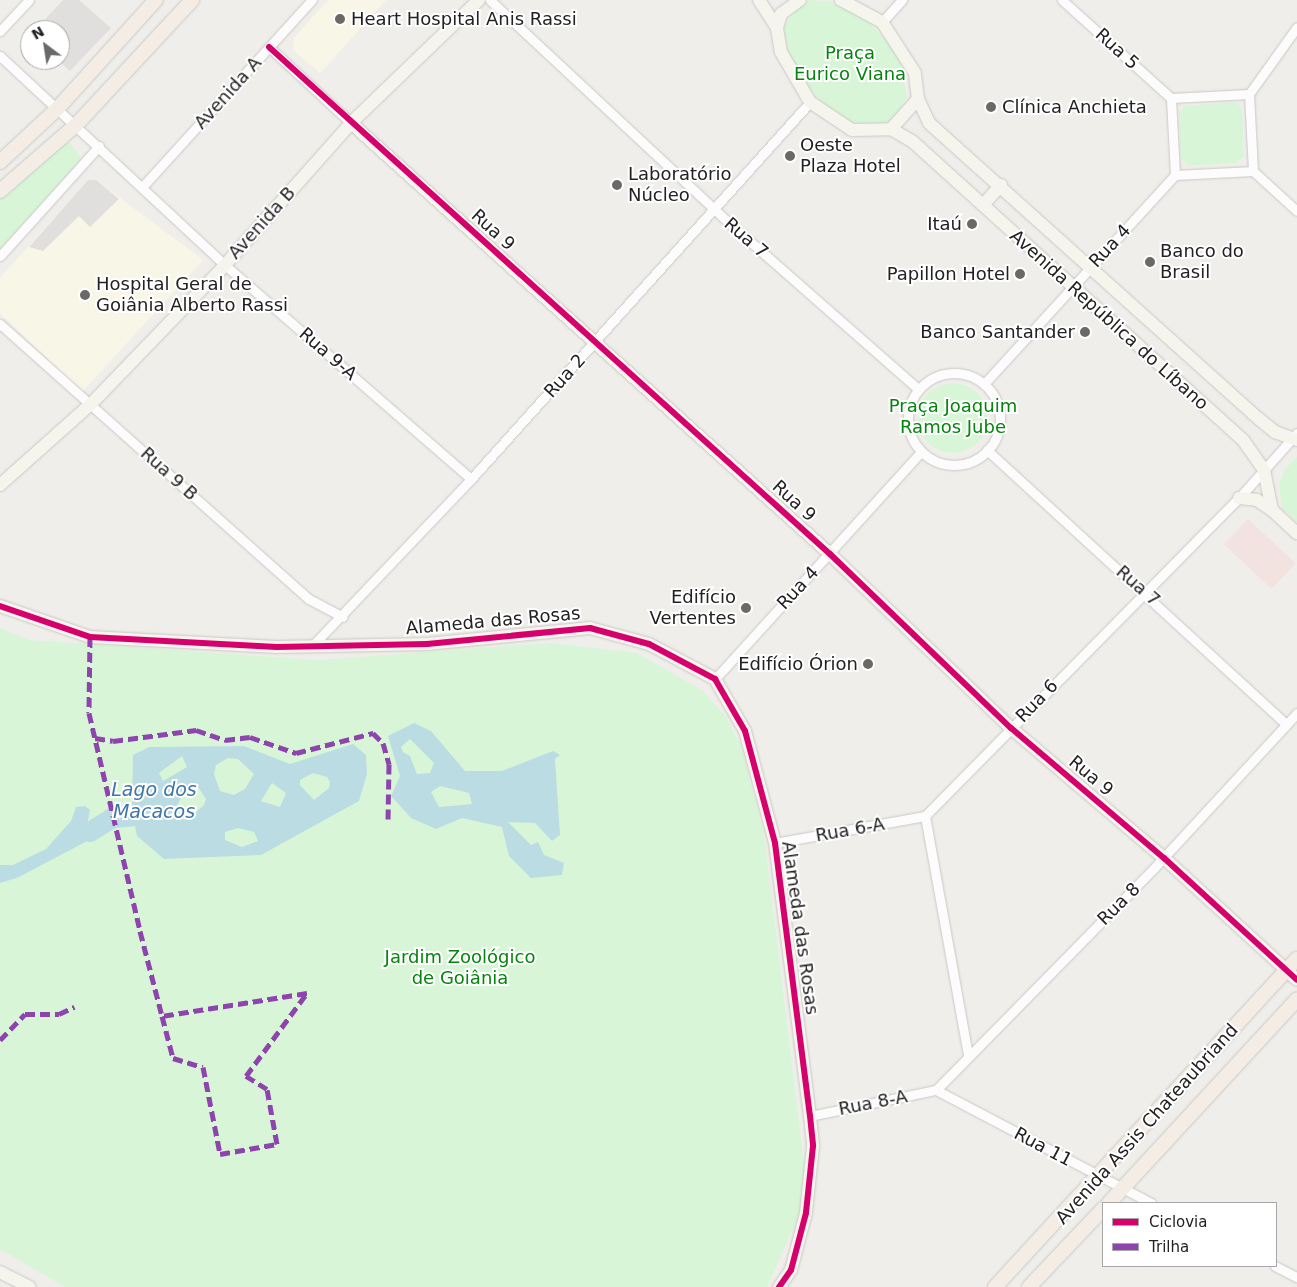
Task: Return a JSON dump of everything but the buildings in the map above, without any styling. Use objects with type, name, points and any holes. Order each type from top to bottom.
[{"type":"main road","points":[[0,162],[57,109],[156,0]]},
{"type":"main road","points":[[0,191],[76,125],[192,0]]},
{"type":"main road","name":"Avenida B","points":[[0,485],[91,404],[225,265],[351,123],[478,0]]},
{"type":"main road","points":[[759,0],[777,28],[781,52],[810,102],[852,130],[891,129],[918,99],[916,73],[882,22],[842,0]]},
{"type":"main road","points":[[777,28],[781,14],[800,0]]},
{"type":"main road","name":"Avenida República do Líbano","points":[[918,99],[929,123],[1001,185],[1259,419],[1295,437]]},
{"type":"main road","name":"Rua 9","points":[[351,123],[830,554],[1011,728],[1164,858],[1292,975]]},
{"type":"main road","name":"Avenida República do Líbano","points":[[891,129],[912,141],[1242,440],[1264,470],[1272,510]]},
{"type":"main road","points":[[983,205],[1001,185]]},
{"type":"main road","points":[[1239,498],[1256,500],[1272,510],[1297,533]]},
{"type":"main road","name":"Alameda das Rosas","points":[[0,606],[112,640],[313,645],[427,644],[590,628],[649,644],[715,679],[744,731],[775,843],[810,1116],[813,1146],[806,1213],[791,1270],[779,1287]]},
{"type":"main road","name":"Avenida Assis Chateaubriand","points":[[995,1287],[1292,975],[1297,959]]},
{"type":"main road","name":"Avenida Assis Chateaubriand","points":[[1110,1202],[1297,999]]},
{"type":"main road","name":"Avenida Assis Chateaubriand","points":[[1029,1287],[1102,1210]]},
{"type":"main road","points":[[0,1272],[29,1287]]},
{"type":"street","points":[[0,31],[29,0]]},
{"type":"street","name":"Avenida A","points":[[144,185],[312,0]]},
{"type":"street","name":"Rua 7","points":[[490,0],[714,209],[918,389]]},
{"type":"street","points":[[882,22],[902,0]]},
{"type":"street","name":"Rua 5","points":[[1062,0],[1172,98]]},
{"type":"street","points":[[1297,27],[1249,94],[1253,171],[1297,212]]},
{"type":"street","name":"Rua 9","points":[[269,47],[351,123]]},
{"type":"street","points":[[0,56],[57,109]]},
{"type":"street","points":[[1249,94],[1172,98],[1175,176],[1253,171]]},
{"type":"street","name":"Rua 2","points":[[313,645],[343,617],[471,479],[810,102]]},
{"type":"street","name":"Rua 9-A","points":[[57,109],[144,185],[225,265],[471,479]]},
{"type":"street","points":[[0,256],[99,146]]},
{"type":"street","name":"Rua 4","points":[[984,384],[1175,176]]},
{"type":"street","name":"Rua 9 B","points":[[0,324],[309,599],[343,617]]},
{"type":"street","points":[[943,374],[965,374],[984,384],[994,395],[1000,424],[987,450],[962,464],[933,461],[921,452],[908,421],[918,389],[943,374]]},
{"type":"street","name":"Rua 6","points":[[925,816],[1144,592],[1239,498],[1295,437]]},
{"type":"street","name":"Rua 7","points":[[987,450],[1286,724]]},
{"type":"street","name":"Rua 4","points":[[715,679],[921,452]]},
{"type":"street","name":"Rua 8","points":[[936,1090],[968,1054],[1164,858],[1297,713]]},
{"type":"street","points":[[925,816],[968,1054]]},
{"type":"street","name":"Rua 6-A","points":[[775,843],[925,816]]},
{"type":"street","name":"Rua 8-A","points":[[810,1116],[936,1090]]},
{"type":"street","name":"Rua 11","points":[[936,1090],[1149,1202]]},
{"type":"street","points":[[1277,1267],[1297,1277]]},
{"type":"shaded area","points":[[63,0],[79,0],[111,28],[70,71],[70,20],[44,20]]},
{"type":"shaded area","name":"Heart Hospital Anis Rassi","points":[[328,0],[386,0],[320,73],[293,50],[294,38]]},
{"type":"shaded area","name":"Hospital Geral de Goiânia Alberto Rassi","points":[[88,180],[96,180],[203,260],[82,392],[0,313],[0,278]]},
{"type":"shaded area","points":[[88,180],[96,180],[119,199],[90,227],[79,216],[43,251],[29,247]]},
{"type":"shaded area","points":[[1248,519],[1296,563],[1272,589],[1224,545]]},
{"type":"green space","name":"Praça Eurico Viana","points":[[810,0],[829,2],[865,18],[899,54],[907,98],[894,119],[872,127],[847,121],[822,103],[804,81],[790,60],[783,29],[794,10]]},
{"type":"green space","points":[[1236,102],[1242,108],[1244,156],[1236,163],[1188,166],[1181,158],[1179,112],[1185,106]]},
{"type":"green space","points":[[61,142],[71,143],[83,161],[0,252],[0,192]]},
{"type":"green space","name":"Praça Joaquim Ramos Jube","points":[[953,383],[972,389],[982,399],[988,418],[982,437],[972,447],[953,453],[934,447],[924,437],[918,418],[924,399],[934,389]]},
{"type":"green space","points":[[1297,457],[1297,522],[1282,508],[1279,486],[1284,470]]},
{"type":"green space","name":"Jardim Zoológico de Goiânia","points":[[0,628],[29,640],[318,660],[550,643],[637,653],[702,690],[725,715],[741,746],[764,834],[802,1146],[805,1182],[797,1220],[767,1287],[65,1287],[0,1249]]},
{"type":"water","points":[[414,723],[431,731],[465,771],[502,771],[553,751],[560,755],[555,759],[560,835],[552,841],[535,823],[508,822],[531,845],[538,842],[544,855],[564,863],[562,875],[531,878],[509,856],[502,827],[462,818],[436,829],[411,818],[391,796],[400,776],[388,736]],"holes":[[[410,739],[434,763],[430,773],[417,774],[410,756],[403,752],[401,747]],[[440,786],[469,793],[472,804],[439,807],[431,792]]]},
{"type":"water","name":"Lago dos Macacos","points":[[353,744],[366,755],[367,774],[359,801],[261,855],[164,859],[137,836],[132,811],[133,755],[149,747],[244,746],[290,764]],"holes":[[[182,756],[187,767],[163,781],[159,773]],[[228,758],[238,759],[254,774],[245,789],[234,795],[220,791],[214,774],[216,765]],[[313,773],[327,777],[330,782],[329,788],[314,800],[300,785],[300,780]],[[272,783],[286,793],[280,807],[261,801]],[[198,787],[206,799],[204,805],[189,818],[176,818],[174,812],[182,796]],[[238,828],[254,832],[258,841],[242,847],[225,840],[225,832]]]},
{"type":"water","points":[[85,806],[90,810],[87,825],[93,838],[17,878],[0,883],[0,865],[13,865],[46,849],[71,821],[76,807]]},
{"type":"waterway","points":[[90,832],[112,818],[133,816]]},
{"type":"marked path","points":[[90,637],[89,713],[140,931],[162,1016],[173,1058],[203,1067],[220,1154],[277,1144],[267,1089],[246,1076],[307,993],[162,1016]]},
{"type":"marked path","points":[[95,738],[113,741],[196,730],[225,740],[250,737],[296,753],[373,733],[383,743],[389,764],[388,819]]},
{"type":"marked path","points":[[0,1040],[25,1014],[59,1014],[74,1007]]},
{"type":"cycle path","points":[[269,47],[830,554],[1011,728],[1164,858],[1297,980]]},
{"type":"cycle path","points":[[0,606],[90,637],[277,647],[427,644],[590,628],[649,644],[715,679],[745,731],[775,843],[810,1116],[813,1146],[806,1213],[791,1270],[779,1287]]},
{"type":"place","name":"Heart Hospital Anis Rassi","points":[[340,19]]},
{"type":"place","name":"Clínica Anchieta","points":[[991,107]]},
{"type":"place","name":"Oeste Plaza Hotel","points":[[790,156]]},
{"type":"place","name":"Laboratório Núcleo","points":[[617,185]]},
{"type":"place","name":"Itaú","points":[[972,224]]},
{"type":"place","name":"Banco do Brasil","points":[[1150,262]]},
{"type":"place","name":"Papillon Hotel","points":[[1020,274]]},
{"type":"place","name":"Hospital Geral de Goiânia Alberto Rassi","points":[[85,295]]},
{"type":"place","name":"Banco Santander","points":[[1085,332]]},
{"type":"place","name":"Edifício Vertentes","points":[[746,608]]},
{"type":"place","name":"Edifício Órion","points":[[868,664]]}]
